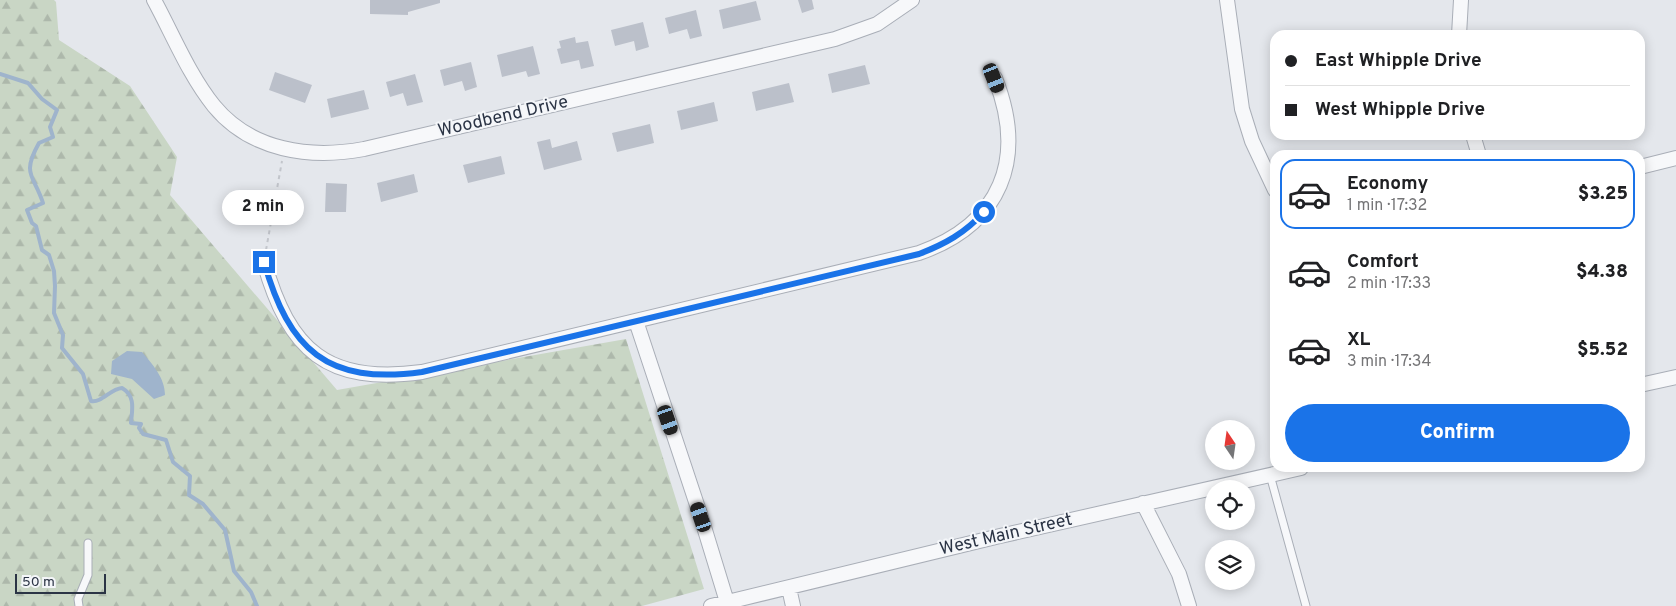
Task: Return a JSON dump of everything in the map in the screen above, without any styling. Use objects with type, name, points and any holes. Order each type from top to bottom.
[{"type":"street","name":"Woodbend Drive","points":[[154,0],[199,84],[218,110],[245,132],[284,149],[321,154],[364,150],[835,39],[877,24],[912,0]]},
{"type":"street","points":[[1227,0],[1242,109],[1252,141],[1270,179]]},
{"type":"street","points":[[1460,30],[1461,0]]},
{"type":"street","points":[[264,262],[272,292],[283,316],[294,333],[309,349],[324,360],[342,369],[361,374],[383,376],[422,372],[919,254],[941,246],[960,235],[976,222],[991,202],[1006,164],[1009,144],[1007,120],[994,78]]},
{"type":"street","points":[[1645,166],[1676,158]]},
{"type":"street","points":[[636,320],[727,602]]},
{"type":"street","points":[[1645,384],[1676,376]]},
{"type":"street","name":"West Main Street","points":[[711,606],[1143,503],[1283,472]]},
{"type":"street","points":[[1143,503],[1179,574],[1189,606]]},
{"type":"street","points":[[789,588],[793,606]]},
{"type":"lane","points":[[1270,475],[1306,606]]},
{"type":"lane","points":[[79,606],[78,599],[88,575],[88,543]]},
{"type":"path","points":[[264,262],[284,149]]},
{"type":"green space","points":[[0,0],[54,0],[56,2],[59,40],[130,86],[177,157],[170,195],[337,390],[626,339],[704,589],[642,606],[0,606]]},
{"type":"water","points":[[127,351],[142,352],[161,377],[165,395],[154,399],[132,379],[111,374],[112,361]]},
{"type":"building","points":[[370,0],[440,0],[440,3],[408,12],[408,15],[370,14]]},
{"type":"building","points":[[798,0],[812,0],[814,9],[802,13]]},
{"type":"building","points":[[756,1],[761,20],[723,29],[719,10]]},
{"type":"building","points":[[696,10],[702,36],[690,39],[687,29],[669,34],[665,18]]},
{"type":"building","points":[[643,22],[649,47],[636,51],[634,41],[615,46],[611,30]]},
{"type":"building","points":[[575,37],[576,43],[588,41],[594,66],[581,69],[579,60],[561,64],[557,49],[561,48],[559,41]]},
{"type":"building","points":[[533,46],[540,74],[528,77],[526,71],[502,77],[497,55]]},
{"type":"building","points":[[471,62],[477,87],[465,91],[462,81],[444,86],[440,70]]},
{"type":"building","points":[[865,65],[870,84],[832,93],[828,74]]},
{"type":"building","points":[[275,72],[312,85],[305,103],[269,90]]},
{"type":"building","points":[[415,74],[423,102],[407,106],[403,93],[390,97],[386,82]]},
{"type":"building","points":[[789,83],[794,102],[756,111],[752,92]]},
{"type":"building","points":[[364,90],[369,109],[331,118],[327,99]]},
{"type":"building","points":[[714,102],[718,121],[681,130],[677,111]]},
{"type":"building","points":[[650,124],[654,143],[617,152],[612,133]]},
{"type":"building","points":[[550,139],[552,148],[577,141],[582,160],[544,170],[537,142]]},
{"type":"building","points":[[501,156],[505,174],[468,183],[463,165]]},
{"type":"building","points":[[414,174],[418,192],[381,202],[377,183]]},
{"type":"building","points":[[326,183],[347,184],[346,212],[325,212]]},
{"type":"waterway","points":[[0,74],[28,83],[42,99],[57,110],[50,127],[53,137],[39,143],[31,162],[31,174],[43,203],[27,210],[32,223],[36,226],[42,250],[49,255],[54,271],[54,313],[63,335],[62,348],[83,374],[91,401],[99,400],[122,388],[131,399],[131,423],[141,424],[139,428],[143,434],[166,440],[173,462],[190,476],[189,495],[203,504],[225,530],[234,571],[251,592],[257,606]]},
{"type":"route","points":[[264,262],[272,292],[283,316],[294,333],[309,349],[324,360],[342,369],[361,374],[383,376],[422,372],[692,306],[919,254],[941,246],[960,235],[976,222],[984,212]]}]
